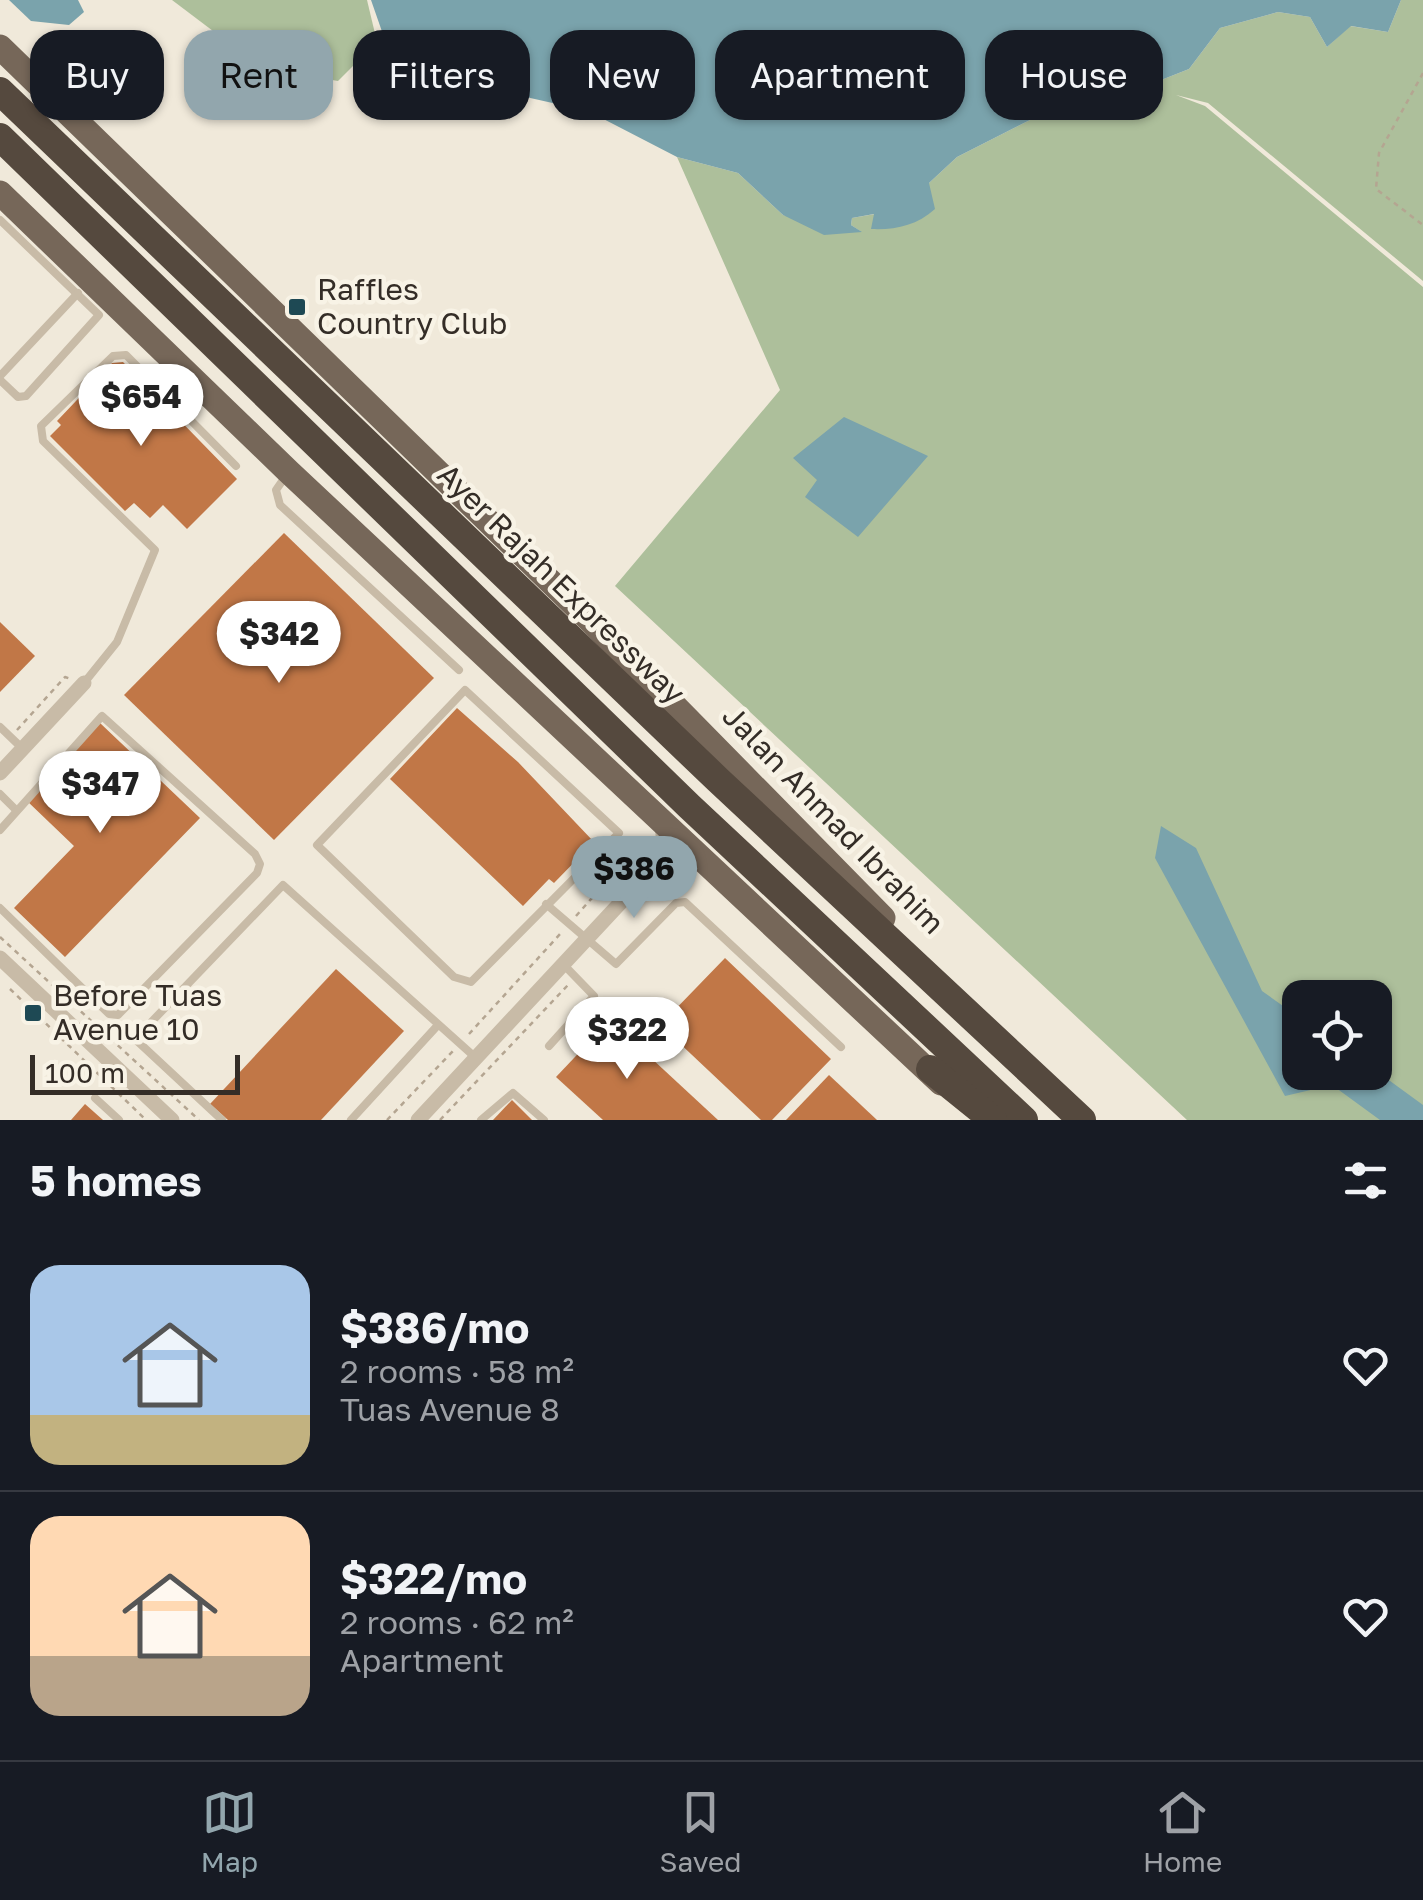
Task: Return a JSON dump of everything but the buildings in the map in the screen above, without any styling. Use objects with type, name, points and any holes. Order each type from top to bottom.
[{"type":"highway","name":"Ayer Rajah Expressway","points":[[0,91],[1082,1120]]},
{"type":"highway","points":[[0,137],[690,806],[1024,1120]]},
{"type":"highway","points":[[930,1069],[992,1120]]},
{"type":"main road","name":"Jalan Ahmad Ibrahim","points":[[0,47],[592,622],[806,836],[1013,1056]]},
{"type":"main road","points":[[0,193],[655,825],[706,864],[930,1069],[974,1120]]},
{"type":"street","points":[[0,773],[84,683]]},
{"type":"street","points":[[418,1120],[650,871],[664,846],[655,825]]},
{"type":"street","points":[[650,871],[686,858],[706,864]]},
{"type":"street","points":[[0,958],[172,1120]]},
{"type":"lane","points":[[0,220],[78,293],[98,312],[97,321],[26,396],[18,397],[0,378],[78,293]]},
{"type":"lane","points":[[84,683],[117,642],[155,550],[43,441],[41,426],[120,354],[236,466]]},
{"type":"lane","points":[[208,437],[229,415]]},
{"type":"lane","points":[[289,472],[276,490],[280,505],[459,670]]},
{"type":"lane","points":[[466,690],[620,833],[546,904],[471,982],[454,977],[317,845],[466,690]]},
{"type":"lane","points":[[0,830],[97,719],[108,717],[256,854],[260,864],[244,886],[118,1016],[109,1014],[0,908]]},
{"type":"lane","points":[[0,727],[23,748]]},
{"type":"lane","points":[[0,794],[16,809]]},
{"type":"lane","points":[[222,1120],[135,1039],[283,885],[476,1058]]},
{"type":"lane","points":[[546,904],[620,964],[676,903],[685,902],[841,1047]]},
{"type":"lane","points":[[548,1046],[594,996],[563,964]]},
{"type":"lane","points":[[351,1120],[438,1026]]},
{"type":"lane","points":[[481,1120],[512,1093],[544,1120]]},
{"type":"lane","points":[[96,1098],[119,1120]]},
{"type":"path","points":[[1423,73],[1380,153],[1376,189],[1423,225]]},
{"type":"path","points":[[386,1120],[646,842],[655,825]]},
{"type":"path","points":[[0,936],[199,1120]]},
{"type":"path","points":[[0,979],[146,1120]]},
{"type":"green space","points":[[172,0],[367,0],[374,30],[353,30],[353,66],[338,81],[333,80],[333,30],[212,30]]},
{"type":"green space","points":[[1401,0],[1423,0],[1423,281],[1208,103],[1176,95],[1205,106],[1423,287],[1423,1120],[1187,1120],[615,586],[780,390],[677,157],[738,173],[783,215],[860,231],[851,225],[852,218],[875,214],[929,183],[957,157],[1030,120],[1163,120],[1163,79],[1189,69],[1220,28],[1278,12],[1310,17],[1327,47],[1350,26],[1388,32]]},
{"type":"water","points":[[9,0],[78,0],[84,12],[69,25],[31,21]]},
{"type":"water","points":[[371,0],[1401,0],[1388,32],[1351,26],[1327,47],[1310,17],[1278,12],[1220,28],[1189,69],[1163,79],[1163,30],[985,30],[985,120],[1030,120],[957,157],[929,183],[935,209],[913,223],[871,229],[874,214],[852,218],[851,225],[862,232],[824,235],[783,215],[738,173],[677,157],[605,120],[695,120],[695,30],[550,30],[550,102],[530,98],[530,30],[381,30]]},
{"type":"water","points":[[844,417],[928,456],[858,537],[805,497],[817,480],[793,458]]},
{"type":"water","points":[[1161,826],[1196,848],[1262,991],[1282,1005],[1282,1090],[1311,1090],[1285,1096],[1155,858]]},
{"type":"water","points":[[1392,1082],[1423,1105],[1423,1120],[1380,1120],[1339,1090],[1392,1090]]},
{"type":"place","name":"Raffles Country Club","points":[[297,307]]},
{"type":"place","name":"Before Tuas Avenue 10","points":[[33,1013]]}]
